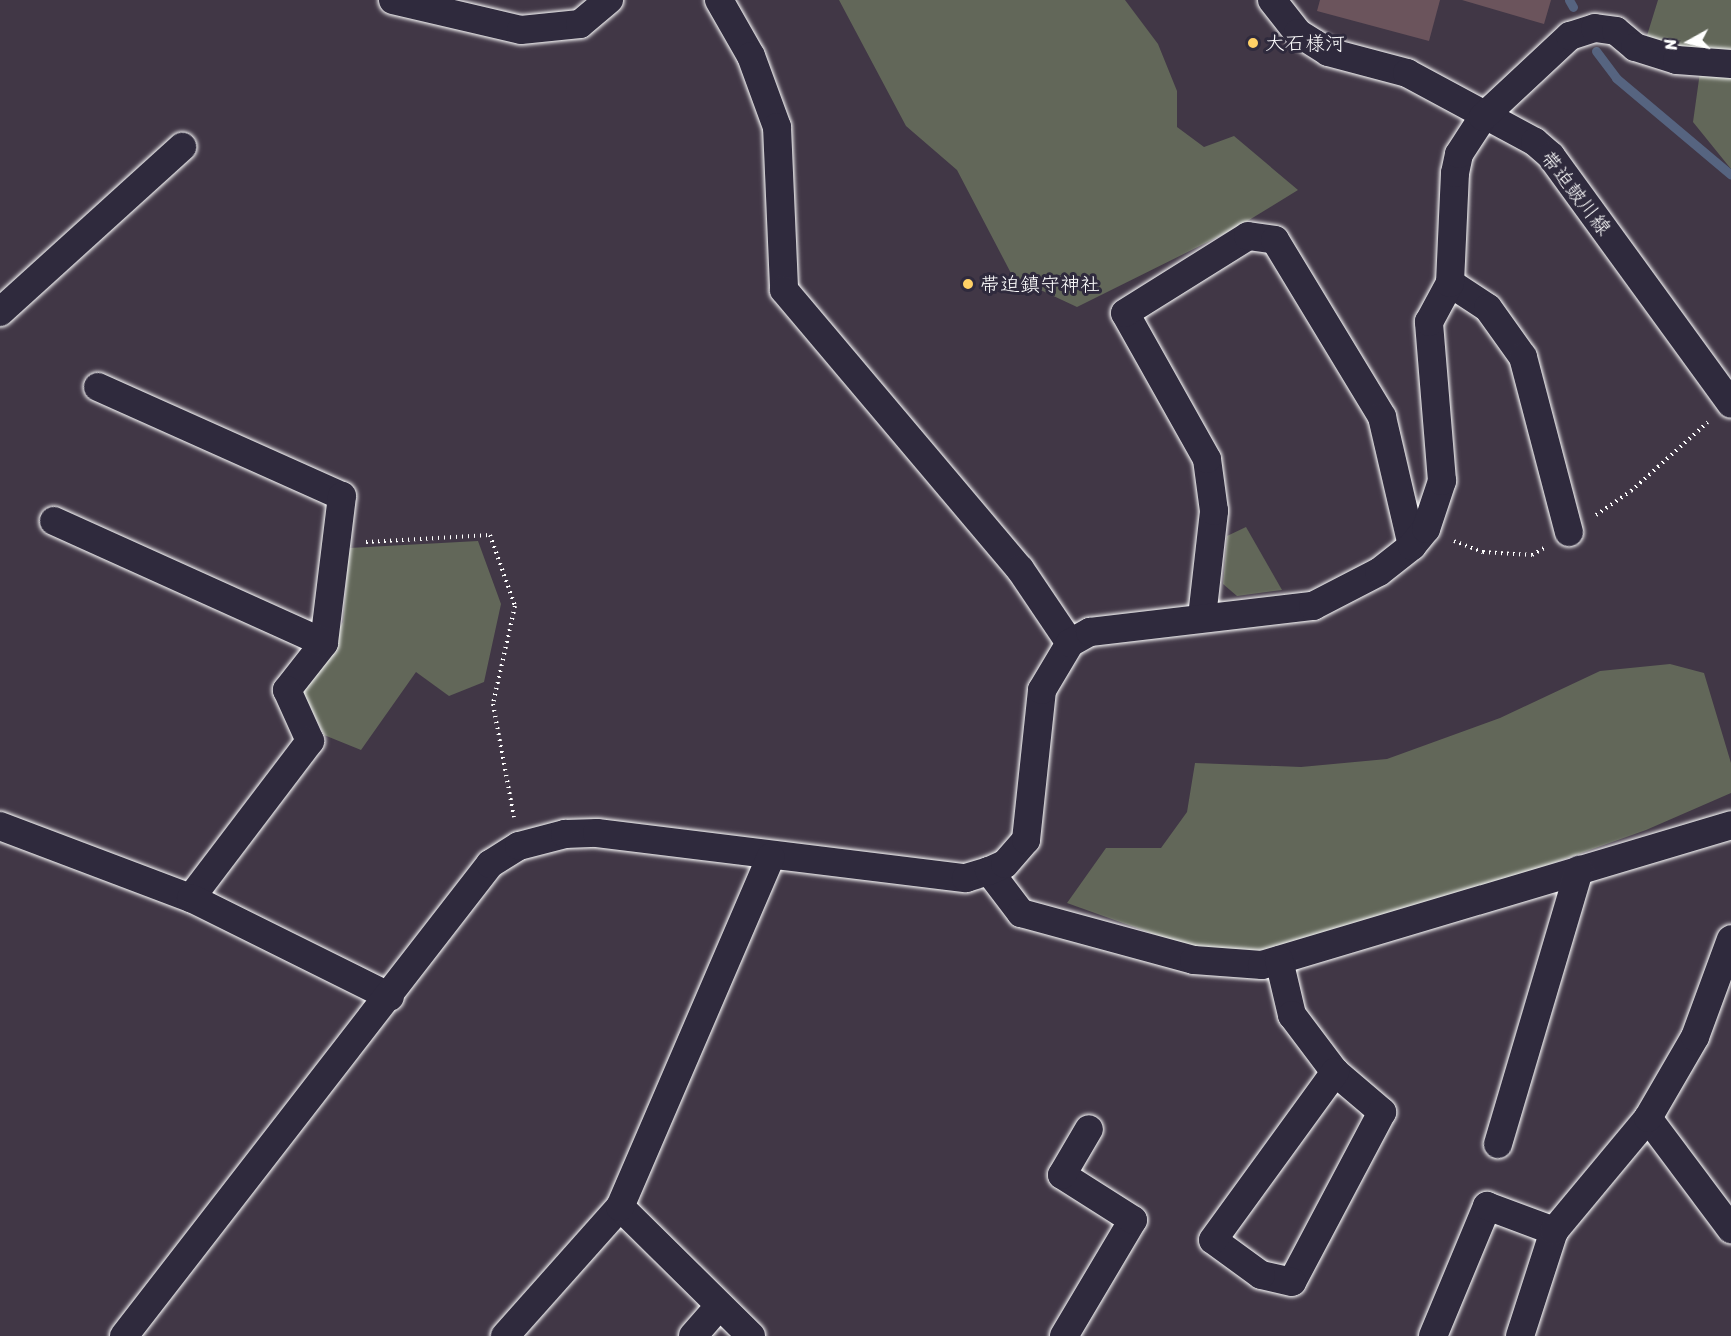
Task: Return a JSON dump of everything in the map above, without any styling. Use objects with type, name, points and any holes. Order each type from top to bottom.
[{"type":"street","points":[[393,0],[521,30],[580,24],[609,0]]},
{"type":"street","points":[[719,0],[751,56],[777,127],[784,290],[1020,569],[1070,643]]},
{"type":"street","name":"帯迫皷川線","points":[[1272,0],[1298,33],[1328,52],[1407,73],[1483,117],[1535,142],[1551,156],[1731,404]]},
{"type":"street","points":[[124,1336],[390,998],[490,864],[519,846],[565,834],[597,833],[771,857],[966,878],[989,871],[1005,864],[1026,840],[1042,690],[1070,643],[1090,632],[1202,617],[1313,606],[1350,589],[1412,546],[1430,520],[1442,481],[1429,322],[1450,283],[1455,173],[1459,154],[1483,117],[1570,36],[1595,28],[1616,31],[1635,47],[1677,60],[1731,64]]},
{"type":"street","points":[[0,312],[182,147]]},
{"type":"street","points":[[1202,617],[1214,511],[1208,459],[1125,313],[1248,236],[1275,240],[1382,417],[1412,546]]},
{"type":"street","points":[[1450,283],[1488,308],[1523,357],[1569,532]]},
{"type":"street","points":[[98,387],[342,496],[338,544],[324,643],[287,690],[310,741],[191,898]]},
{"type":"street","points":[[54,521],[324,643]]},
{"type":"street","points":[[989,871],[1021,913],[1194,960],[1262,965],[1731,825]]},
{"type":"street","points":[[0,826],[191,898],[390,998]]},
{"type":"street","points":[[505,1336],[620,1207],[771,857]]},
{"type":"street","points":[[1498,1144],[1579,870]]},
{"type":"street","points":[[1520,1336],[1554,1231],[1648,1118],[1695,1037],[1729,953]]},
{"type":"street","points":[[1279,960],[1293,1015],[1335,1072],[1382,1112],[1292,1282],[1261,1275],[1213,1240],[1335,1072]]},
{"type":"street","points":[[1648,1118],[1731,1229]]},
{"type":"street","points":[[1064,1336],[1133,1220],[1062,1175],[1089,1129]]},
{"type":"street","points":[[1433,1336],[1487,1206],[1554,1231]]},
{"type":"street","points":[[620,1207],[718,1307],[751,1336]]},
{"type":"street","points":[[693,1336],[718,1307]]},
{"type":"path","points":[[338,544],[490,535],[515,606],[493,704],[519,846]]},
{"type":"green space","points":[[839,0],[1125,0],[1158,44],[1177,91],[1177,127],[1204,147],[1234,136],[1298,190],[1236,228],[1077,307],[1013,277],[957,170],[906,126]]},
{"type":"green space","points":[[1658,0],[1731,0],[1731,169],[1693,122],[1701,65],[1645,42]]},
{"type":"green space","points":[[1246,527],[1282,590],[1237,596],[1223,584],[1227,536]]},
{"type":"green space","points":[[478,541],[501,604],[484,682],[449,696],[416,672],[361,750],[324,735],[303,692],[343,622],[349,548]]},
{"type":"green space","points":[[1670,664],[1704,673],[1731,763],[1731,793],[1646,830],[1315,948],[1215,956],[1067,903],[1106,848],[1161,848],[1187,812],[1195,763],[1301,767],[1387,759],[1500,718],[1600,671]]},
{"type":"building","points":[[1320,0],[1440,0],[1429,41],[1317,11]]},
{"type":"building","points":[[1462,0],[1551,0],[1544,24]]},
{"type":"waterway","points":[[1569,0],[1573,7]]},
{"type":"waterway","points":[[1596,51],[1616,78],[1731,175]]},
{"type":"place","name":"大石様河","points":[[1253,43]]},
{"type":"place","name":"帯迫鎮守神社","points":[[968,284]]}]
